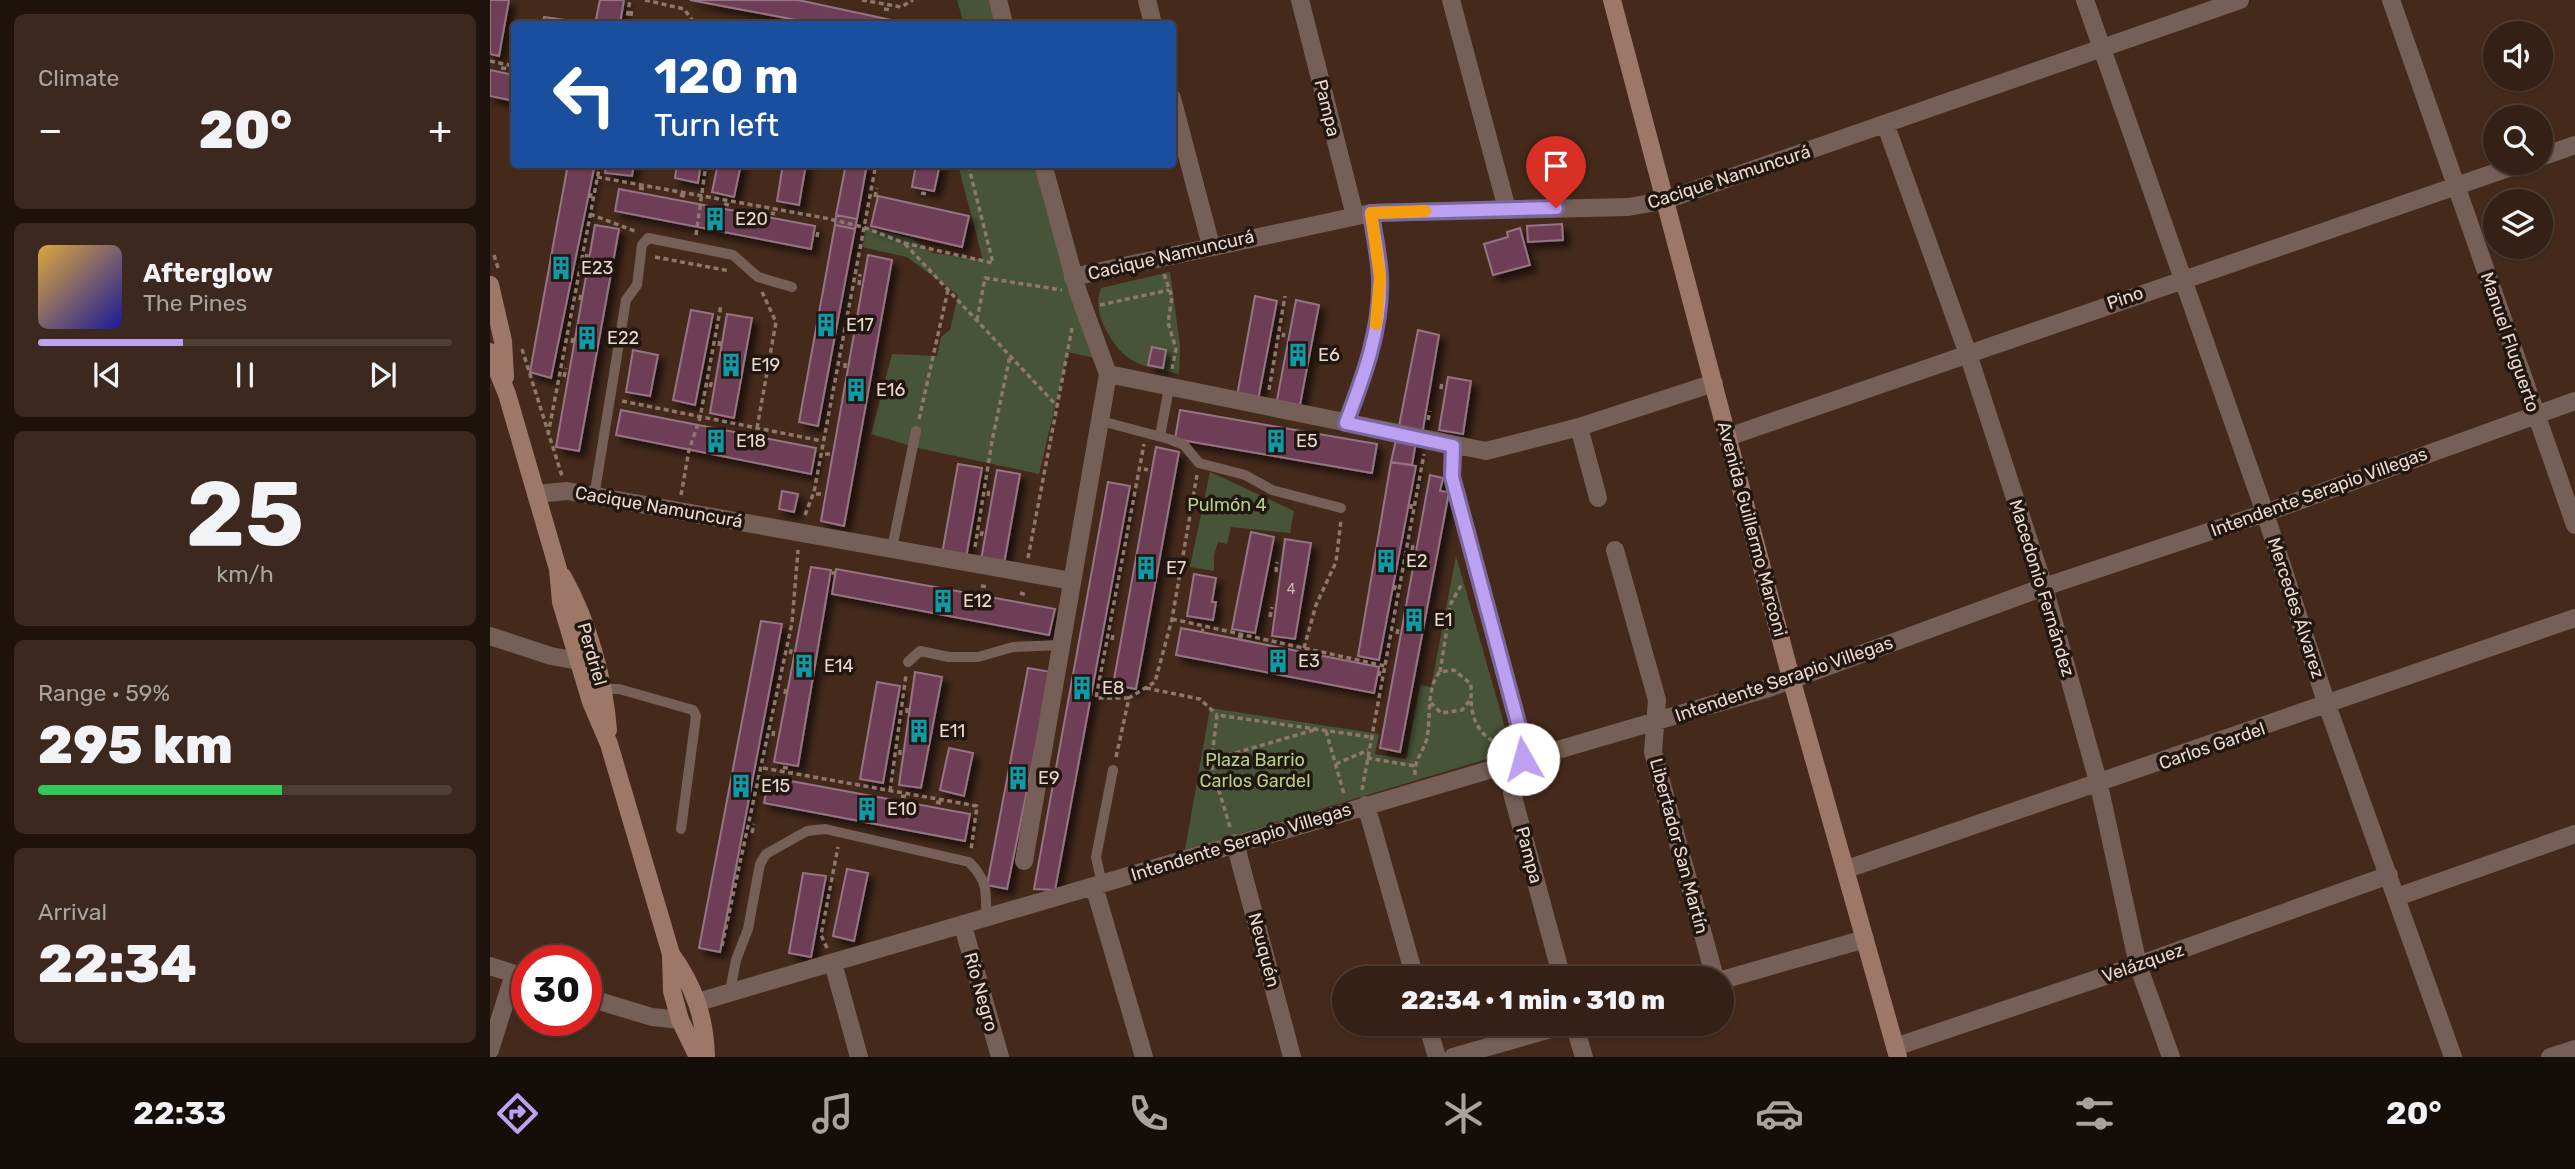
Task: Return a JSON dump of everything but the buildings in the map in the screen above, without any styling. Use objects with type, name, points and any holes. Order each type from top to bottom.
[{"type":"main road","name":"Avenida Guillermo Marconi","points":[[1614,1],[1663,201],[1791,678],[1897,1052]]},
{"type":"main road","points":[[496,283],[507,394]]},
{"type":"main road","points":[[490,352],[507,394],[558,569],[561,603],[590,702],[609,744],[671,954],[672,991],[680,1020],[698,1057]]},
{"type":"main road","name":"Perdriel","points":[[558,569],[577,603],[602,689],[609,744]]},
{"type":"main road","points":[[671,954],[688,978],[698,1002],[706,1031],[706,1057]]},
{"type":"street","points":[[998,0],[1003,21]]},
{"type":"street","points":[[1147,0],[1152,21]]},
{"type":"street","name":"Pampa","points":[[1300,0],[1363,214]]},
{"type":"street","points":[[1451,0],[1507,209]]},
{"type":"street","name":"Mercedes Álvarez","points":[[2085,0],[2265,513],[2327,705],[2453,1057]]},
{"type":"street","name":"Cacique Namuncurá","points":[[1079,292],[1160,259],[1363,214],[1628,207],[1663,201],[1886,126],[2240,0]]},
{"type":"street","name":"Manuel Fluguerto","points":[[2391,0],[2575,526]]},
{"type":"street","points":[[1176,113],[1211,246]]},
{"type":"street","name":"Macedonio Fernández","points":[[1886,126],[1968,354],[2044,587],[2099,785],[2138,965],[2171,1057]]},
{"type":"street","points":[[2553,153],[2575,145]]},
{"type":"street","points":[[1024,861],[1108,374],[1079,292],[1044,168]]},
{"type":"street","name":"Pino","points":[[1728,437],[2488,175]]},
{"type":"street","points":[[1108,374],[1486,451],[1578,427],[1714,383]]},
{"type":"street","name":"Intendente Serapio Villegas","points":[[698,1002],[986,920],[1416,789],[1523,753],[1654,724],[1769,688],[2044,587],[2265,513],[2575,401]]},
{"type":"street","points":[[1578,427],[1598,498]]},
{"type":"street","points":[[1453,446],[1452,477],[1480,576],[1523,753]]},
{"type":"street","name":"Cacique Namuncurá","points":[[536,494],[567,491],[1072,581]]},
{"type":"street","name":"Libertador San Martín","points":[[1615,550],[1657,700],[1653,752],[1713,966]]},
{"type":"street","name":"Carlos Gardel","points":[[1847,870],[2099,785],[2575,618]]},
{"type":"street","points":[[490,636],[551,656],[579,661]]},
{"type":"street","name":"Pampa","points":[[1523,753],[1512,793],[1559,966]]},
{"type":"street","points":[[1358,807],[1411,966]]},
{"type":"street","points":[[2398,898],[2575,834]]},
{"type":"street","name":"Neuquén","points":[[1235,843],[1292,1057]]},
{"type":"street","name":"Velázquez","points":[[1897,1052],[2389,875]]},
{"type":"street","points":[[1098,885],[1144,1057]]},
{"type":"street","name":"Río Negro","points":[[963,926],[1000,1057]]},
{"type":"street","points":[[1734,977],[1865,939]]},
{"type":"street","points":[[833,963],[859,1057]]},
{"type":"street","points":[[490,966],[511,973]]},
{"type":"street","points":[[490,1050],[511,1000]]},
{"type":"street","points":[[602,1002],[652,1017],[680,1020]]},
{"type":"street","points":[[1431,1036],[1437,1057]]},
{"type":"street","points":[[1453,1057],[1526,1036]]},
{"type":"street","points":[[1578,1036],[1584,1057]]},
{"type":"street","points":[[2550,1057],[2575,1049]]},
{"type":"lane","points":[[1346,423],[1367,368],[1379,300],[1380,277],[1363,214]]},
{"type":"lane","points":[[594,497],[626,300],[637,285],[642,245],[648,238],[733,255],[758,277],[792,286]]},
{"type":"lane","points":[[1160,436],[1169,388]]},
{"type":"lane","points":[[1101,421],[1184,445],[1199,463],[1245,475],[1272,490],[1341,508]]},
{"type":"lane","points":[[892,548],[916,431]]},
{"type":"lane","points":[[908,662],[920,651],[949,657],[978,657],[1013,647],[1062,645]]},
{"type":"lane","points":[[602,689],[619,689],[693,710],[696,716],[681,829]]},
{"type":"lane","points":[[1098,885],[1096,857],[1114,770]]},
{"type":"lane","points":[[730,991],[736,960],[748,929],[760,864],[766,854],[807,831],[825,829],[841,832],[969,862],[982,875],[986,888],[986,920]]},
{"type":"path","points":[[626,21],[630,0]]},
{"type":"path","points":[[645,0],[684,9],[693,21]]},
{"type":"path","points":[[862,0],[901,8],[913,0]]},
{"type":"path","points":[[631,16],[632,9]]},
{"type":"path","points":[[884,9],[892,10]]},
{"type":"path","points":[[490,61],[511,65]]},
{"type":"path","points":[[501,68],[510,69]]},
{"type":"path","points":[[548,435],[554,419],[599,168]]},
{"type":"path","points":[[698,227],[705,168]]},
{"type":"path","points":[[722,946],[792,623],[800,531],[814,492],[875,168]]},
{"type":"path","points":[[597,177],[863,227],[904,243],[993,263],[969,168]]},
{"type":"path","points":[[639,188],[645,189]]},
{"type":"path","points":[[875,197],[877,188]]},
{"type":"path","points":[[921,193],[928,194]]},
{"type":"path","points":[[680,195],[688,197]]},
{"type":"path","points":[[590,214],[625,225],[648,238]]},
{"type":"path","points":[[904,243],[1058,408]]},
{"type":"path","points":[[586,259],[587,253]]},
{"type":"path","points":[[641,254],[739,273]]},
{"type":"path","points":[[494,255],[496,283]]},
{"type":"path","points":[[1160,259],[1170,290],[1168,323],[1176,349],[1169,388]]},
{"type":"path","points":[[859,285],[860,274]]},
{"type":"path","points":[[757,428],[776,322],[759,288],[758,277]]},
{"type":"path","points":[[977,320],[985,278],[1079,292],[1170,290]]},
{"type":"path","points":[[916,431],[948,290]]},
{"type":"path","points":[[1025,573],[1079,292]]},
{"type":"path","points":[[580,300],[581,294]]},
{"type":"path","points":[[1266,406],[1285,296]]},
{"type":"path","points":[[678,511],[689,450],[700,418],[721,305]]},
{"type":"path","points":[[851,326],[853,319]]},
{"type":"path","points":[[572,343],[573,337]]},
{"type":"path","points":[[719,346],[720,338]]},
{"type":"path","points":[[521,345],[567,491]]},
{"type":"path","points":[[972,563],[992,441],[1010,356]]},
{"type":"path","points":[[564,377],[566,368]]},
{"type":"path","points":[[710,387],[712,381]]},
{"type":"path","points":[[1441,389],[1442,381]]},
{"type":"path","points":[[610,398],[733,426],[822,440]]},
{"type":"path","points":[[828,409],[837,410]]},
{"type":"path","points":[[1428,420],[1430,411]]},
{"type":"path","points":[[1146,433],[1096,698],[1129,698],[1156,682],[1172,619],[1199,463]]},
{"type":"path","points":[[1358,807],[1427,440]]},
{"type":"path","points":[[988,496],[989,489]]},
{"type":"path","points":[[1132,514],[1133,505]]},
{"type":"path","points":[[1304,648],[1317,605],[1336,562],[1342,536],[1341,508]]},
{"type":"path","points":[[981,536],[983,529]]},
{"type":"path","points":[[1276,572],[1277,562]]},
{"type":"path","points":[[1416,789],[1415,766],[1426,741],[1436,677],[1440,672],[1447,624],[1456,590],[1480,576]]},
{"type":"path","points":[[1394,590],[1396,584]]},
{"type":"path","points":[[981,586],[989,587]]},
{"type":"path","points":[[1118,589],[1118,597]]},
{"type":"path","points":[[1020,593],[1027,596]]},
{"type":"path","points":[[794,606],[801,608]]},
{"type":"path","points":[[1270,617],[1272,607]]},
{"type":"path","points":[[1172,619],[1385,666]]},
{"type":"path","points":[[1111,640],[1113,635]]},
{"type":"path","points":[[1238,636],[1245,638]]},
{"type":"path","points":[[1283,646],[1290,647]]},
{"type":"path","points":[[790,654],[792,648]]},
{"type":"path","points":[[1328,655],[1334,656]]},
{"type":"path","points":[[890,790],[908,662]]},
{"type":"path","points":[[1440,672],[1454,670],[1461,673],[1471,684],[1474,720],[1479,730],[1496,743],[1523,753]]},
{"type":"path","points":[[1105,684],[1106,677]]},
{"type":"path","points":[[785,694],[786,688]]},
{"type":"path","points":[[1146,688],[1200,698],[1217,715],[1371,737]]},
{"type":"path","points":[[1114,770],[1129,698]]},
{"type":"path","points":[[1431,703],[1441,713],[1456,713],[1468,705],[1471,699]]},
{"type":"path","points":[[907,707],[907,713]]},
{"type":"path","points":[[1217,715],[1211,760],[1235,843]]},
{"type":"path","points":[[773,736],[774,728]]},
{"type":"path","points":[[1211,760],[1316,729]]},
{"type":"path","points":[[1326,730],[1336,764],[1358,807]]},
{"type":"path","points":[[900,749],[900,755]]},
{"type":"path","points":[[1336,764],[1368,750]]},
{"type":"path","points":[[1367,758],[1415,766]]},
{"type":"path","points":[[783,767],[790,769]]},
{"type":"path","points":[[762,768],[977,806],[969,862]]},
{"type":"path","points":[[857,780],[870,787]]},
{"type":"path","points":[[901,796],[908,797]]},
{"type":"path","points":[[936,802],[944,804]]},
{"type":"path","points":[[752,833],[754,824]]},
{"type":"path","points":[[833,963],[821,935],[841,832]]},
{"type":"green space","points":[[957,0],[990,0],[996,21],[963,21]]},
{"type":"green space","points":[[959,168],[1039,168],[1094,358],[1068,352],[1039,474],[918,448],[871,434],[892,354],[937,356],[941,337],[950,330],[958,295],[907,257],[862,247],[866,227],[911,238],[933,253],[983,260]]},
{"type":"green space","points":[[1170,272],[1180,345],[1179,374],[1143,365],[1126,356],[1111,339],[1098,307],[1101,288]]},
{"type":"green space","name":"Pulmón 4","points":[[1210,472],[1294,511],[1290,533],[1231,527],[1227,544],[1218,542],[1214,555],[1214,571],[1190,567]]},
{"type":"green space","name":"Plaza Barrio Carlos Gardel","points":[[1456,556],[1510,745],[1500,755],[1185,850],[1210,708],[1379,734],[1375,754],[1406,759],[1420,685],[1431,687]]},
{"type":"slow traffic","points":[[1376,324],[1380,277],[1371,213],[1425,211]]},
{"type":"place","name":"E20","points":[[715,219]]},
{"type":"place","name":"E23","points":[[561,268]]},
{"type":"place","name":"E17","points":[[826,325]]},
{"type":"place","name":"E22","points":[[587,338]]},
{"type":"place","name":"E6","points":[[1298,355]]},
{"type":"place","name":"E19","points":[[731,365]]},
{"type":"place","name":"E16","points":[[856,390]]},
{"type":"place","name":"E18","points":[[716,441]]},
{"type":"place","name":"E5","points":[[1276,441]]},
{"type":"place","name":"E2","points":[[1386,561]]},
{"type":"place","name":"E7","points":[[1146,568]]},
{"type":"place","name":"E12","points":[[943,601]]},
{"type":"place","name":"E1","points":[[1414,620]]},
{"type":"place","name":"E3","points":[[1278,661]]},
{"type":"place","name":"E14","points":[[804,666]]},
{"type":"place","name":"E8","points":[[1082,688]]},
{"type":"place","name":"E11","points":[[919,731]]},
{"type":"place","name":"E9","points":[[1018,778]]},
{"type":"place","name":"E15","points":[[741,786]]},
{"type":"place","name":"E10","points":[[867,809]]},
{"type":"route","points":[[1523,759],[1522,738],[1452,477],[1453,446],[1346,423],[1367,368],[1379,300],[1380,277],[1371,213],[1556,208]]}]
